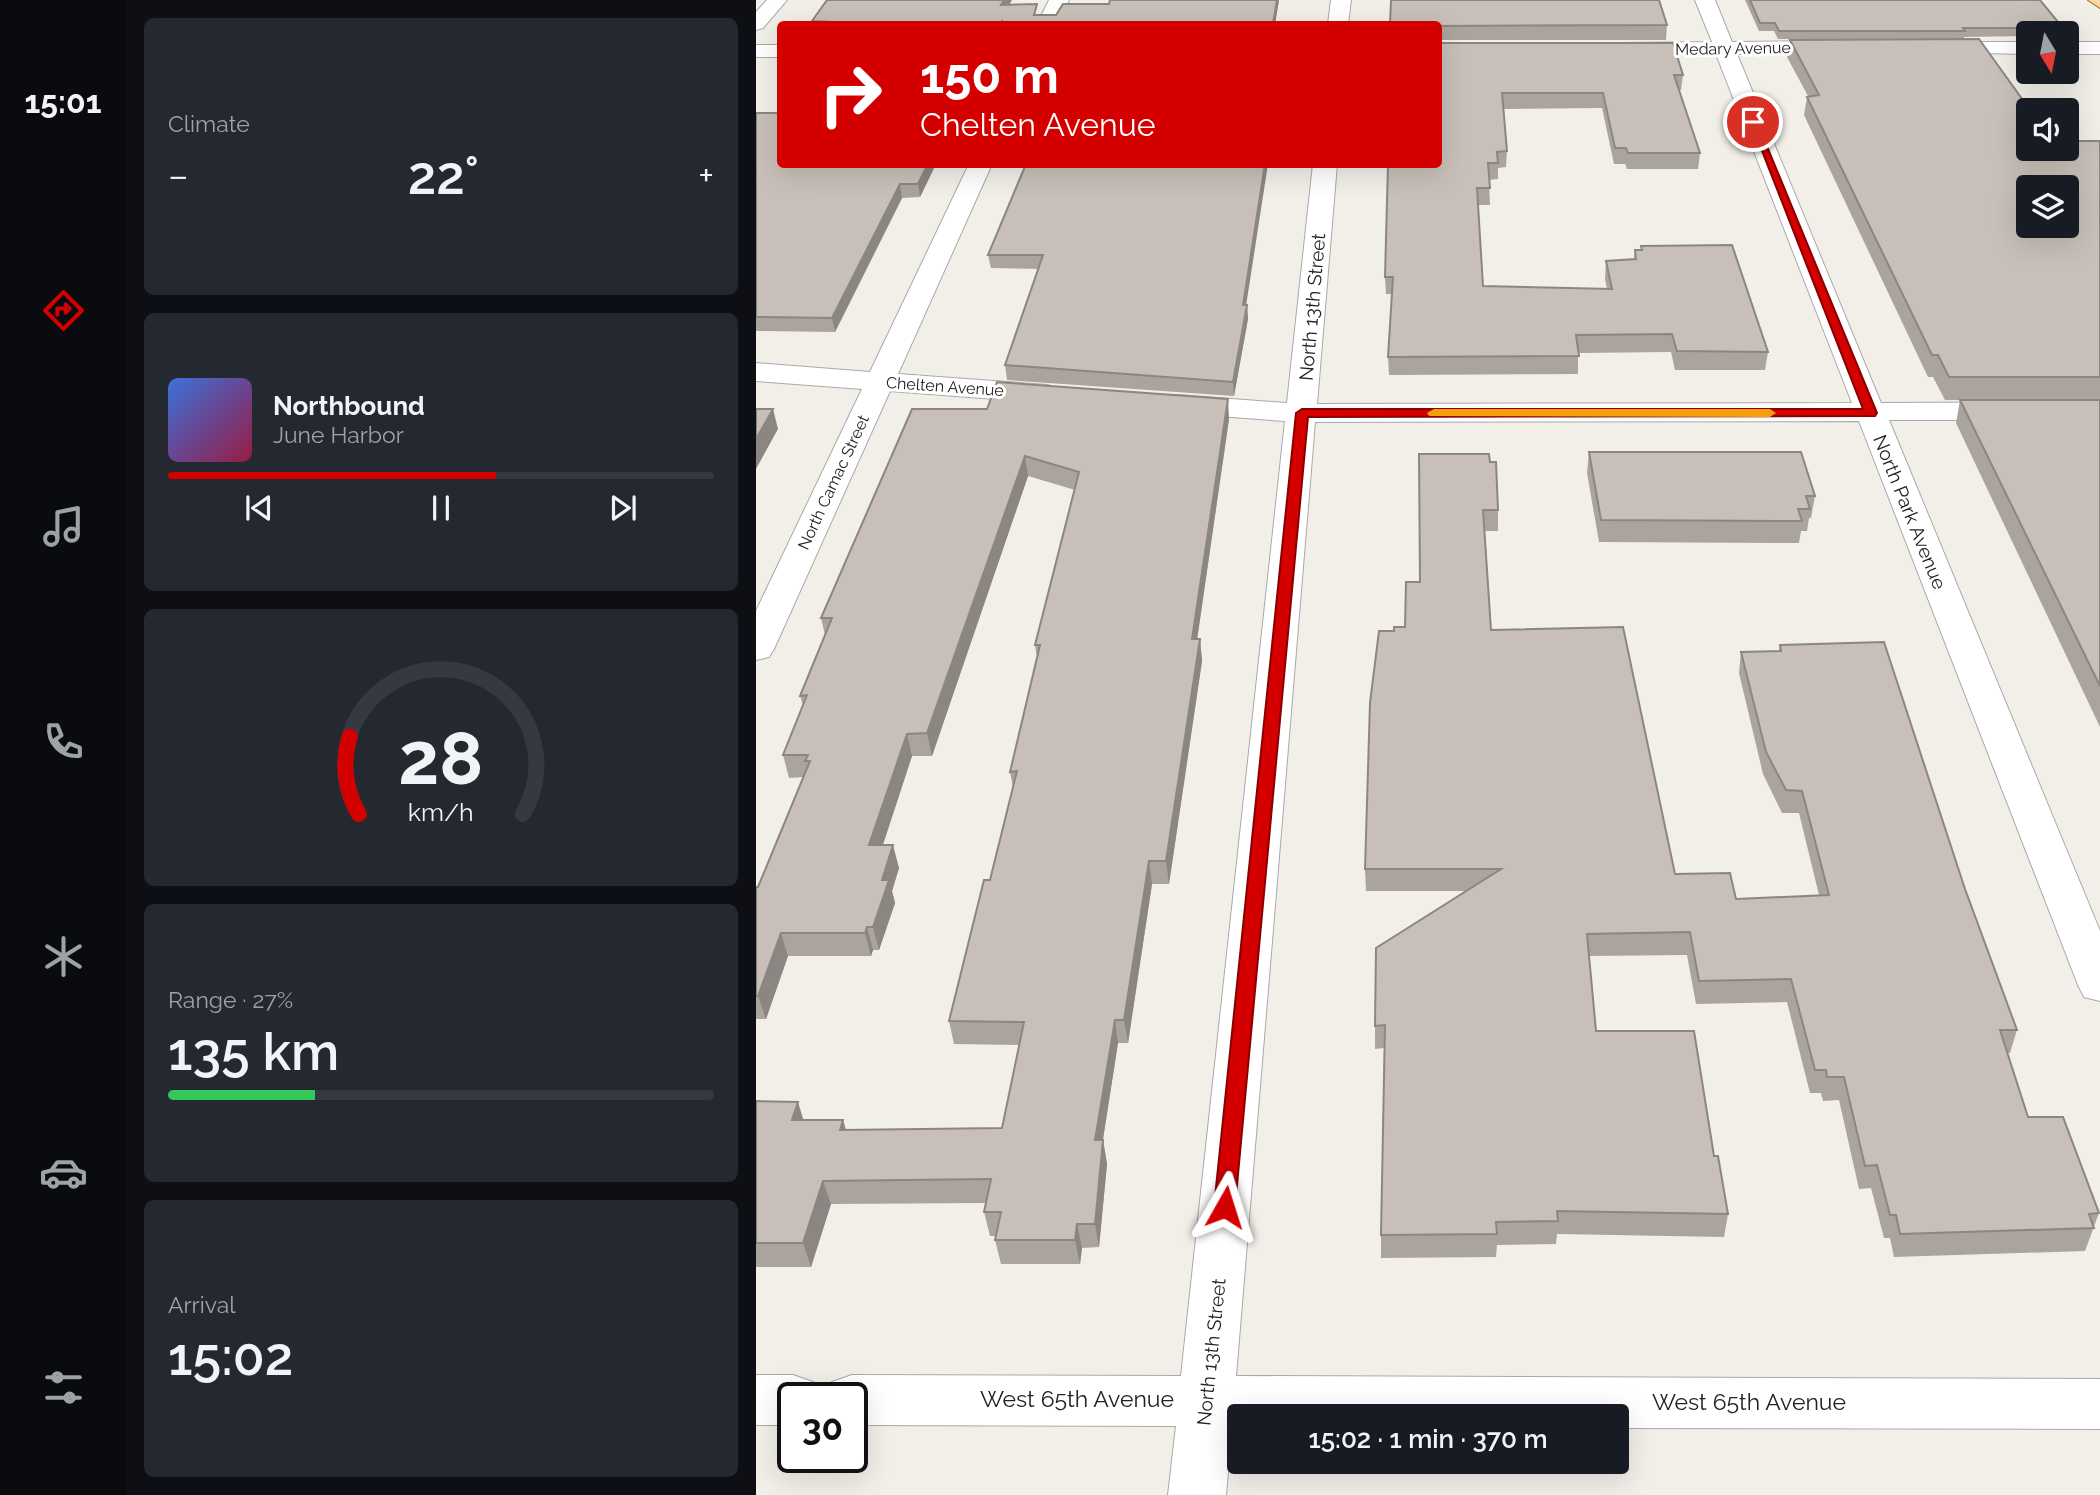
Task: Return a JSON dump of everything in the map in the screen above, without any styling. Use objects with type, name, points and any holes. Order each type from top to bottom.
[{"type":"street","points":[[756,24],[777,0]]},
{"type":"street","points":[[1049,21],[1059,0]]},
{"type":"street","points":[[1338,21],[1341,0]]},
{"type":"street","name":"North Park Avenue","points":[[1705,0],[2100,985]]},
{"type":"street","name":"Medary Avenue","points":[[1601,49],[1868,47]]},
{"type":"street","points":[[1908,47],[2016,48]]},
{"type":"street","points":[[2079,48],[2100,48]]},
{"type":"street","points":[[756,51],[777,51]]},
{"type":"street","name":"North Camac Street","points":[[756,649],[979,168]]},
{"type":"street","name":"North 13th Street","points":[[1197,1495],[1325,168]]},
{"type":"street","name":"Chelten Avenue","points":[[756,372],[1070,396]]},
{"type":"street","points":[[1152,402],[1302,413],[2100,411]]},
{"type":"street","points":[[756,1400],[777,1400]]},
{"type":"street","name":"West 65th Avenue","points":[[868,1400],[2100,1404]]},
{"type":"building","points":[[827,0],[1004,0],[1001,5],[1037,4],[1034,15],[1056,15],[1063,4],[1109,4],[1110,0],[1277,0],[1274,21],[812,21]]},
{"type":"building","points":[[1391,0],[1659,0],[1667,25],[1442,26],[1442,21],[1390,21]]},
{"type":"building","points":[[1750,0],[2040,0],[2057,21],[2016,21],[2016,28],[1963,28],[1965,31],[1779,31],[1775,23],[1760,23]]},
{"type":"building","points":[[1979,39],[2021,98],[2016,98],[2016,161],[2079,161],[2079,141],[2100,141],[2100,377],[1949,377],[1938,355],[1932,355],[1807,97],[1819,95],[1790,40]]},
{"type":"building","points":[[1442,43],[1673,43],[1683,75],[1674,75],[1700,153],[1628,153],[1626,148],[1615,148],[1603,93],[1502,93],[1507,151],[1497,152],[1498,163],[1488,163],[1490,188],[1477,188],[1483,286],[1612,289],[1606,261],[1636,259],[1635,250],[1642,250],[1641,246],[1732,245],[1768,352],[1677,351],[1672,334],[1576,335],[1579,356],[1388,357],[1393,277],[1385,277],[1388,168],[1442,168]]},
{"type":"building","points":[[756,113],[777,113],[777,168],[926,168],[918,184],[900,184],[832,318],[756,317]]},
{"type":"building","points":[[1024,168],[1264,168],[1243,305],[1247,305],[1233,382],[1005,365],[1043,255],[988,255]]},
{"type":"building","points":[[997,382],[1228,399],[1192,639],[1200,639],[1166,861],[1149,861],[1124,1020],[1115,1020],[1095,1140],[1103,1140],[1095,1224],[1077,1224],[1075,1240],[995,1240],[1001,1212],[984,1212],[991,1179],[823,1181],[803,1243],[756,1243],[756,1101],[798,1102],[792,1120],[843,1120],[840,1130],[1002,1128],[1024,1022],[949,1021],[984,880],[990,880],[1017,771],[1010,772],[1040,645],[1035,645],[1079,472],[1025,456],[927,733],[907,734],[869,845],[893,845],[882,880],[889,880],[873,927],[867,927],[865,933],[781,933],[756,996],[756,887],[810,761],[805,761],[808,755],[783,755],[807,695],[800,696],[832,618],[821,618],[912,409],[987,409]]},
{"type":"building","points":[[1960,400],[2100,400],[2100,686]]},
{"type":"building","points":[[756,409],[773,409],[756,439]]},
{"type":"building","points":[[1589,452],[1801,452],[1815,496],[1806,496],[1810,509],[1798,509],[1802,521],[1601,520]]},
{"type":"building","points":[[1419,454],[1489,454],[1490,462],[1496,462],[1498,510],[1483,510],[1491,630],[1623,627],[1675,874],[1730,873],[1736,899],[1829,895],[1802,791],[1786,790],[1766,752],[1741,652],[1781,651],[1780,645],[1884,642],[1965,889],[2017,1030],[2000,1030],[2028,1117],[2063,1117],[2099,1213],[2089,1214],[2094,1228],[1900,1234],[1896,1215],[1890,1215],[1877,1165],[1865,1166],[1844,1077],[1827,1077],[1826,1070],[1815,1070],[1791,979],[1699,981],[1690,932],[1587,934],[1596,1031],[1694,1031],[1714,1156],[1718,1156],[1728,1214],[1557,1211],[1558,1221],[1496,1222],[1497,1234],[1381,1235],[1385,1025],[1375,1026],[1376,948],[1501,869],[1365,869],[1370,703],[1379,631],[1394,631],[1394,627],[1405,627],[1406,582],[1420,582]]},
{"type":"slow traffic","points":[[1434,413],[1770,413]]},
{"type":"route","points":[[1225,1207],[1302,413],[1871,413],[1753,122]]}]
